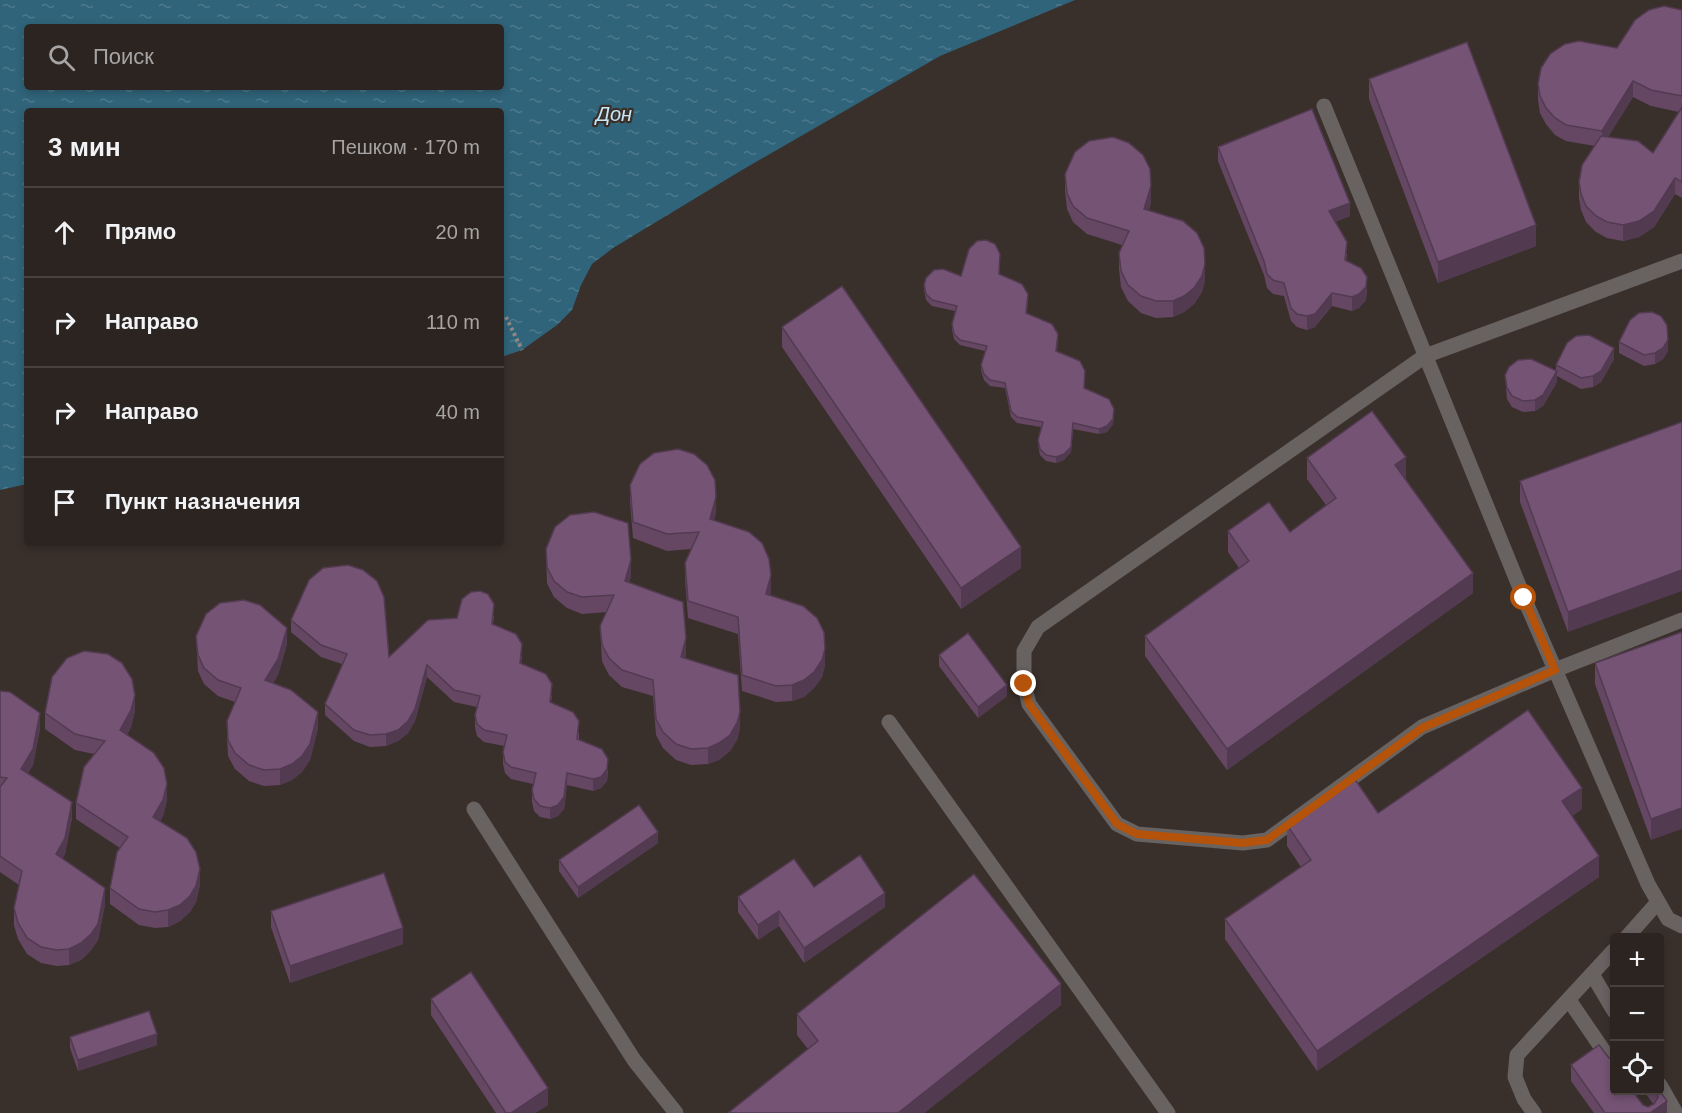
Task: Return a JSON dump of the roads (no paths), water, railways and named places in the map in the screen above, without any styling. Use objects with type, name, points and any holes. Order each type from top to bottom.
[{"type":"lane","points":[[1323,105],[1524,598],[1648,884],[1668,919],[1682,926]]},
{"type":"lane","points":[[1682,261],[1425,356],[1038,627],[1024,651],[1024,684],[1029,704],[1117,824],[1137,834],[1243,843],[1267,840],[1422,728],[1555,670],[1682,620]]},
{"type":"lane","points":[[889,722],[1168,1113]]},
{"type":"lane","points":[[474,809],[634,1060],[676,1113]]},
{"type":"lane","points":[[1630,933],[1658,902]]},
{"type":"lane","points":[[1534,1113],[1524,1099],[1515,1077],[1517,1055],[1610,954]]},
{"type":"lane","points":[[1592,974],[1610,1004]]},
{"type":"lane","points":[[1569,1000],[1610,1060]]},
{"type":"lane","points":[[1664,1093],[1676,1113]]},
{"type":"water","name":"Дон","points":[[0,0],[1075,0],[940,56],[742,170],[613,248],[592,264],[572,310],[557,325],[522,350],[504,356],[504,108],[24,108],[24,485],[0,490]]}]
